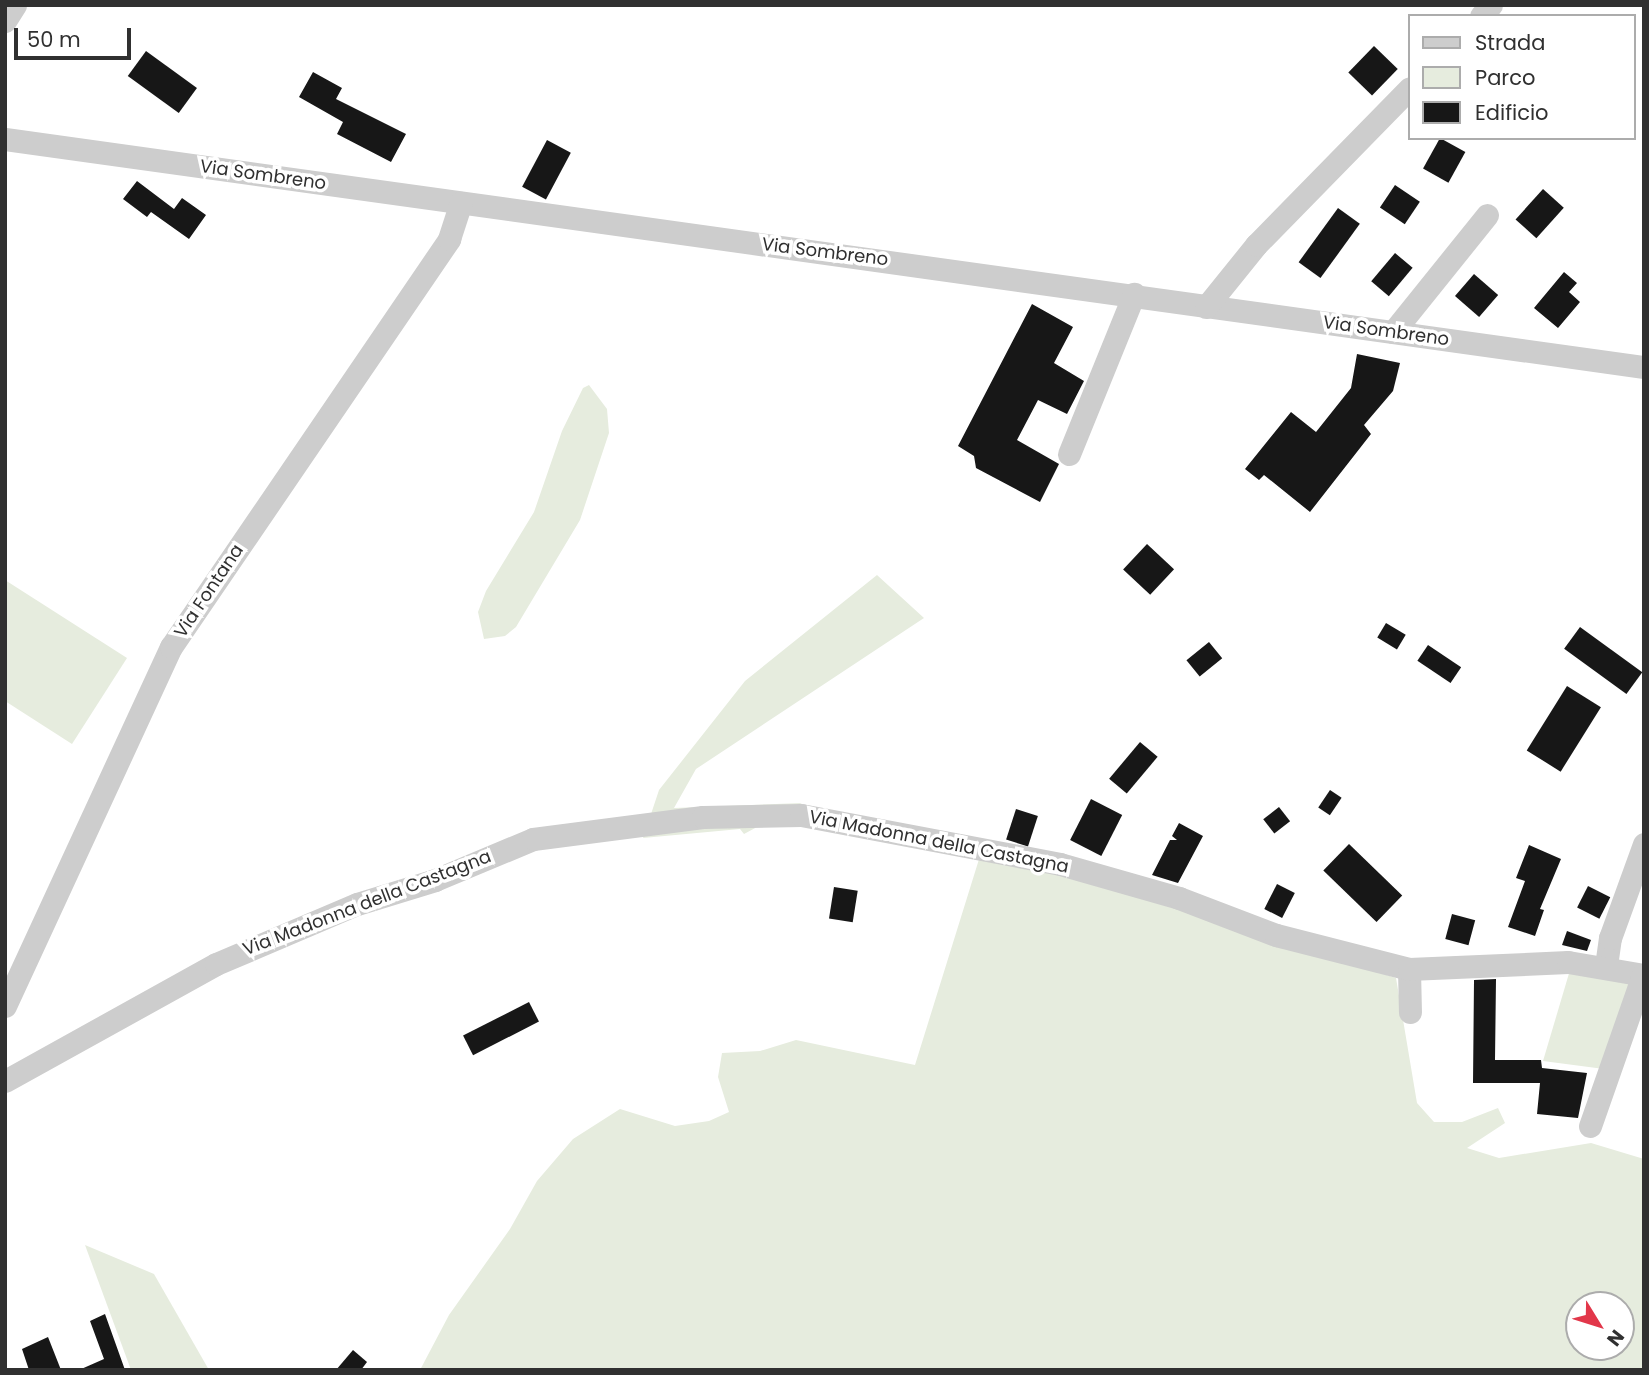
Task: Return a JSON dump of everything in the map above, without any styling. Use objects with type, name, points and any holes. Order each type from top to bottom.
[{"type":"street","points":[[5,21],[15,5]]},
{"type":"street","points":[[1206,307],[1256,244],[1408,90]]},
{"type":"street","name":"Via Sombreno","points":[[5,139],[1644,367]]},
{"type":"street","name":"Via Fontana","points":[[5,1006],[171,647],[449,239],[461,203]]},
{"type":"street","points":[[1393,332],[1487,215]]},
{"type":"street","points":[[1069,454],[1134,294]]},
{"type":"street","name":"Via Madonna della Castagna","points":[[5,1081],[216,964],[357,904],[435,880],[533,839],[703,817],[801,815],[1060,864],[1179,898],[1276,934],[1409,969],[1568,962],[1606,966],[1643,975],[1590,1126]]},
{"type":"street","points":[[1606,966],[1610,938],[1644,844]]},
{"type":"street","points":[[1409,969],[1410,1012]]},
{"type":"green space","points":[[589,385],[607,409],[609,433],[580,520],[516,627],[505,636],[484,639],[478,612],[486,591],[534,512],[562,431],[583,388]]},
{"type":"green space","points":[[877,575],[924,618],[696,769],[674,808],[802,803],[744,834],[740,829],[643,838],[659,790],[745,681]]},
{"type":"green space","points":[[5,580],[127,658],[72,744],[5,701]]},
{"type":"green space","points":[[980,856],[1076,877],[1396,978],[1417,1103],[1434,1122],[1462,1122],[1498,1108],[1505,1123],[1467,1148],[1499,1158],[1591,1143],[1644,1159],[1644,1370],[420,1370],[449,1315],[510,1229],[537,1181],[573,1139],[620,1109],[675,1126],[709,1121],[729,1112],[718,1077],[722,1053],[760,1051],[796,1040],[915,1065]]},
{"type":"green space","points":[[1570,970],[1630,982],[1604,1069],[1543,1061]]},
{"type":"green space","points":[[85,1245],[154,1274],[209,1370],[131,1370]]},
{"type":"building","points":[[1374,46],[1398,69],[1372,96],[1348,73]]},
{"type":"building","points":[[146,51],[197,88],[179,113],[128,76]]},
{"type":"building","points":[[313,72],[342,88],[336,99],[406,134],[391,162],[337,134],[343,122],[299,97]]},
{"type":"building","points":[[547,140],[571,153],[546,199],[522,187]]},
{"type":"building","points":[[1439,140],[1465,152],[1448,183],[1423,169]]},
{"type":"building","points":[[137,181],[174,209],[182,198],[206,215],[189,239],[151,212],[147,217],[123,199]]},
{"type":"building","points":[[1395,185],[1420,202],[1405,224],[1380,207]]},
{"type":"building","points":[[1543,189],[1564,208],[1536,238],[1516,219]]},
{"type":"building","points":[[1338,208],[1360,224],[1320,278],[1299,262]]},
{"type":"building","points":[[1395,253],[1413,268],[1389,296],[1371,281]]},
{"type":"building","points":[[1564,272],[1577,283],[1569,292],[1580,302],[1558,328],[1534,308]]},
{"type":"building","points":[[1474,274],[1498,295],[1479,317],[1455,296]]},
{"type":"building","points":[[1032,304],[1073,327],[1054,363],[1084,381],[1067,414],[1038,400],[1017,440],[1059,464],[1040,502],[976,468],[974,456],[958,446]]},
{"type":"building","points":[[1357,354],[1400,363],[1393,391],[1364,425],[1371,434],[1310,512],[1264,475],[1259,480],[1245,469],[1291,412],[1316,432],[1351,388]]},
{"type":"building","points":[[1147,544],[1174,569],[1150,595],[1123,570]]},
{"type":"building","points":[[1386,623],[1406,635],[1397,649],[1377,638]]},
{"type":"building","points":[[1580,627],[1642,672],[1626,694],[1564,649]]},
{"type":"building","points":[[1209,642],[1222,658],[1200,677],[1186,660]]},
{"type":"building","points":[[1428,645],[1461,667],[1451,683],[1417,661]]},
{"type":"building","points":[[1567,686],[1601,707],[1561,772],[1527,750]]},
{"type":"building","points":[[1140,742],[1158,757],[1127,794],[1109,779]]},
{"type":"building","points":[[1330,790],[1342,798],[1330,815],[1318,807]]},
{"type":"building","points":[[1091,799],[1122,815],[1101,856],[1070,840]]},
{"type":"building","points":[[1279,807],[1290,821],[1274,833],[1263,819]]},
{"type":"building","points":[[1016,809],[1038,816],[1028,847],[1006,839]]},
{"type":"building","points":[[1179,823],[1203,836],[1178,883],[1152,875],[1170,840],[1177,840],[1172,836]]},
{"type":"building","points":[[1349,844],[1402,895],[1377,922],[1323,871]]},
{"type":"building","points":[[1529,845],[1561,859],[1540,909],[1544,910],[1535,936],[1508,927],[1525,881],[1516,878]]},
{"type":"building","points":[[1277,884],[1295,893],[1282,918],[1264,909]]},
{"type":"building","points":[[1588,886],[1610,897],[1599,919],[1577,907]]},
{"type":"building","points":[[834,887],[858,891],[853,922],[829,919]]},
{"type":"building","points":[[1452,914],[1475,920],[1468,945],[1445,939]]},
{"type":"building","points":[[1567,931],[1591,940],[1587,951],[1562,945]]},
{"type":"building","points":[[1496,979],[1495,1060],[1541,1060],[1542,1068],[1587,1073],[1578,1118],[1537,1114],[1540,1083],[1473,1083],[1474,980]]},
{"type":"building","points":[[529,1002],[539,1022],[473,1055],[463,1036]]},
{"type":"building","points":[[105,1314],[125,1370],[79,1370],[104,1359],[90,1321]]},
{"type":"building","points":[[48,1337],[61,1370],[29,1370],[22,1349]]},
{"type":"building","points":[[353,1350],[367,1362],[361,1370],[336,1370]]}]
